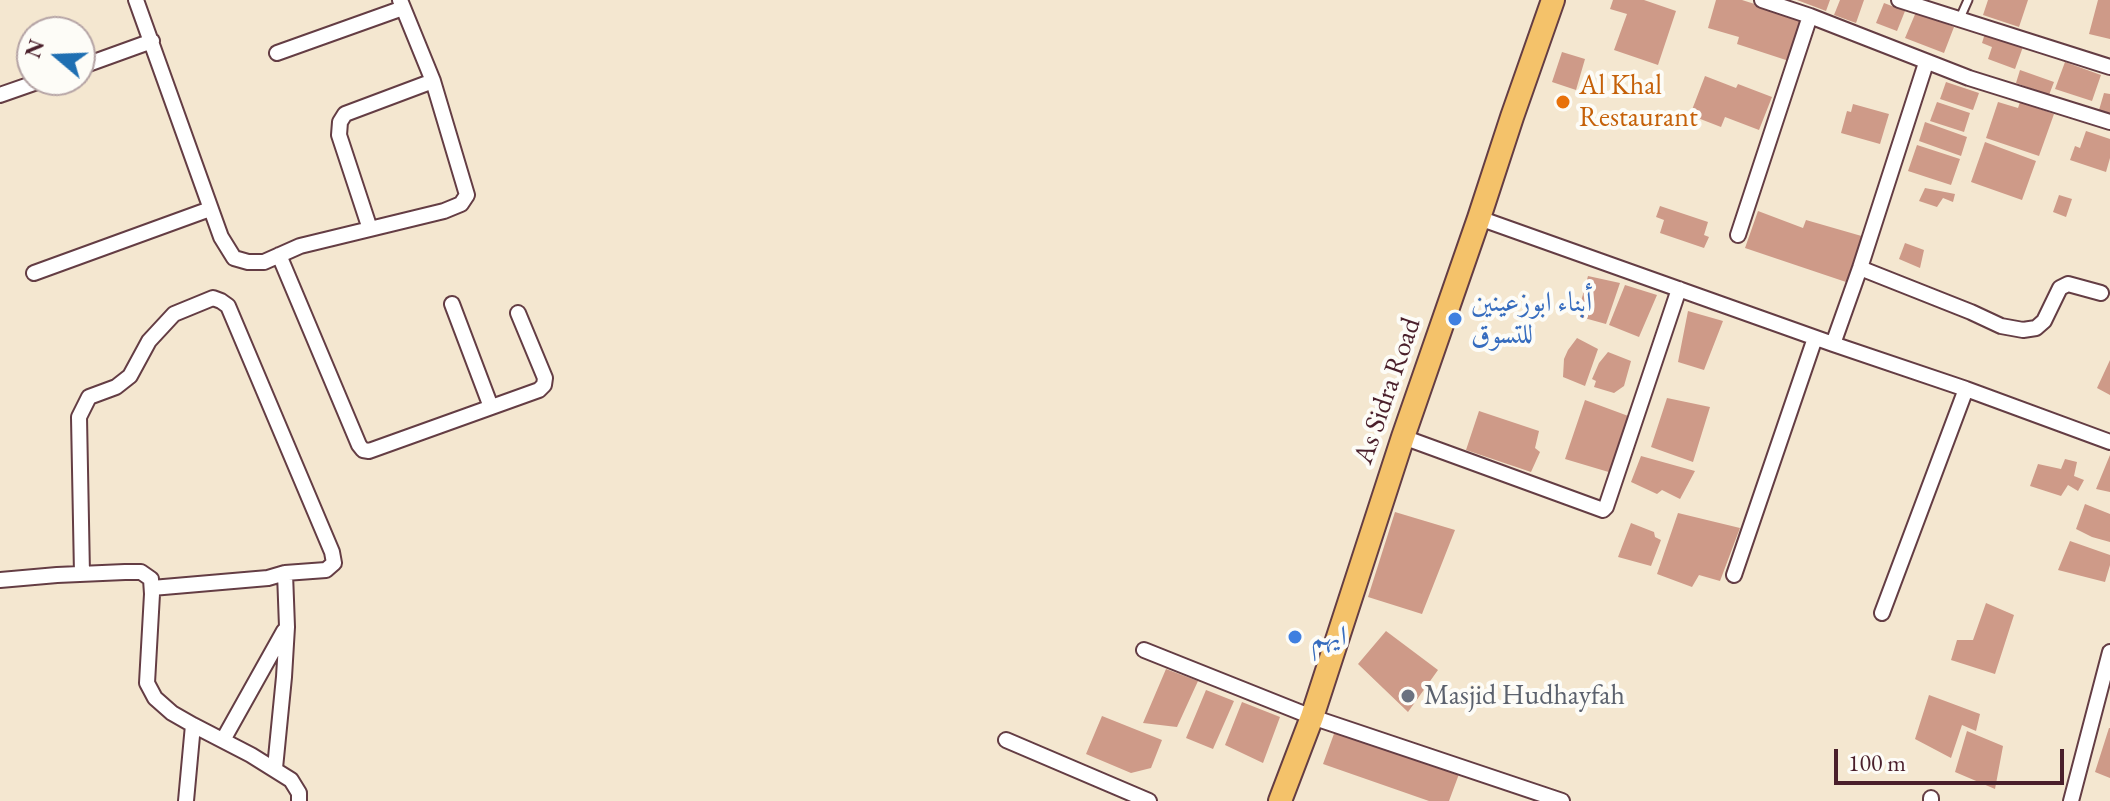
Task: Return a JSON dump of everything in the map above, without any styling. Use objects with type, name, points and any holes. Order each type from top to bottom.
[{"type":"main road","name":"As Sidra Road","points":[[1280,801],[1312,717],[1403,437],[1553,0]]},
{"type":"street","points":[[136,0],[210,209],[221,237],[234,258],[264,262],[300,246],[444,211],[466,200],[465,183],[433,81],[401,4],[277,53]]},
{"type":"street","points":[[1762,0],[1926,63],[2110,122]]},
{"type":"street","points":[[1899,0],[2110,67]]},
{"type":"street","points":[[1738,235],[1810,16]]},
{"type":"street","points":[[96,61],[152,41]]},
{"type":"street","points":[[1833,344],[1926,63]]},
{"type":"street","points":[[370,229],[339,135],[340,122],[345,114],[433,81]]},
{"type":"street","points":[[34,273],[210,209]]},
{"type":"street","points":[[1479,218],[2110,442]]},
{"type":"street","points":[[279,255],[363,450],[369,451],[539,390],[544,385],[541,368],[518,313]]},
{"type":"street","points":[[1860,268],[2001,326],[2023,330],[2036,328],[2044,321],[2060,288],[2068,284],[2101,293]]},
{"type":"street","points":[[1403,437],[1603,510],[1679,289]]},
{"type":"street","points":[[82,574],[79,417],[89,397],[116,387],[130,376],[149,341],[174,314],[213,298],[228,306],[334,563],[326,570],[285,573],[268,578],[152,588]]},
{"type":"street","points":[[452,304],[491,407]]},
{"type":"street","points":[[1734,575],[1815,338]]},
{"type":"street","points":[[1882,613],[1966,389]]},
{"type":"street","points":[[0,580],[141,572],[151,579],[147,683],[155,698],[172,713],[275,768],[296,786],[299,801]]},
{"type":"street","points":[[275,768],[287,627],[285,573]]},
{"type":"street","points":[[223,740],[287,627]]},
{"type":"street","points":[[1144,650],[1312,717],[1562,801]]},
{"type":"street","points":[[2071,801],[2110,652]]},
{"type":"street","points":[[186,801],[193,725]]},
{"type":"street","points":[[1006,740],[1149,801]]},
{"type":"lane","points":[[1960,18],[1968,0]]},
{"type":"building","points":[[1613,0],[1644,0],[1676,11],[1658,65],[1614,50],[1627,14],[1610,9]]},
{"type":"building","points":[[1716,0],[1742,0],[1802,19],[1789,61],[1737,44],[1739,37],[1708,28]]},
{"type":"building","points":[[1797,0],[1830,0],[1826,11]]},
{"type":"building","points":[[1840,0],[1864,0],[1856,23],[1834,15]]},
{"type":"building","points":[[1988,0],[2028,0],[2019,27],[1983,15]]},
{"type":"building","points":[[2098,0],[2110,0],[2110,39],[2089,34]]},
{"type":"building","points":[[1884,3],[1905,11],[1897,31],[1876,23]]},
{"type":"building","points":[[1916,12],[1954,27],[1944,53],[1905,38]]},
{"type":"building","points":[[1986,30],[2024,44],[2015,69],[1988,59],[1992,47],[1982,43]]},
{"type":"building","points":[[1562,52],[1585,59],[1576,90],[1552,82]]},
{"type":"building","points":[[2065,62],[2101,75],[2092,101],[2055,89]]},
{"type":"building","points":[[2020,70],[2054,82],[2049,95],[2016,83]]},
{"type":"building","points":[[1705,76],[1772,97],[1759,130],[1725,117],[1721,127],[1690,115]]},
{"type":"building","points":[[1946,82],[1979,93],[1973,110],[1940,99]]},
{"type":"building","points":[[2104,93],[2110,94],[2110,113],[2099,110]]},
{"type":"building","points":[[1937,102],[1970,113],[1964,132],[1930,121]]},
{"type":"building","points":[[1998,102],[2018,108],[2020,102],[2054,114],[2039,156],[1986,138]]},
{"type":"building","points":[[1853,104],[1889,114],[1880,144],[1841,133],[1847,111],[1851,112]]},
{"type":"building","points":[[1925,122],[1967,137],[1961,156],[1919,141]]},
{"type":"building","points":[[2086,131],[2110,139],[2106,172],[2070,160],[2075,146],[2080,148]]},
{"type":"building","points":[[1985,142],[2036,161],[2022,200],[1971,182]]},
{"type":"building","points":[[1917,145],[1960,159],[1951,185],[1908,171]]},
{"type":"building","points":[[1925,188],[1955,194],[1953,202],[1943,198],[1937,207],[1919,201]]},
{"type":"building","points":[[2059,195],[2072,199],[2066,217],[2053,212]]},
{"type":"building","points":[[1660,206],[1708,222],[1704,235],[1709,237],[1704,248],[1660,233],[1664,220],[1656,217]]},
{"type":"building","points":[[1758,211],[1803,228],[1806,220],[1865,237],[1849,283],[1745,248]]},
{"type":"building","points":[[1905,243],[1924,250],[1920,268],[1899,259]]},
{"type":"building","points":[[1588,276],[1620,283],[1606,324],[1577,316]]},
{"type":"building","points":[[1625,285],[1657,295],[1639,337],[1609,325]]},
{"type":"building","points":[[1688,311],[1723,321],[1704,370],[1678,362]]},
{"type":"building","points":[[1577,338],[1598,349],[1585,386],[1563,377],[1564,359]]},
{"type":"building","points":[[1608,352],[1631,361],[1624,386],[1614,393],[1594,387],[1596,381],[1592,379]]},
{"type":"building","points":[[2110,360],[2110,395],[2097,388]]},
{"type":"building","points":[[1667,398],[1710,407],[1693,462],[1651,447]]},
{"type":"building","points":[[1585,400],[1631,417],[1612,473],[1565,459]]},
{"type":"building","points":[[1479,411],[1539,431],[1535,448],[1540,452],[1531,472],[1466,450]]},
{"type":"building","points":[[2110,455],[2110,492],[2096,489]]},
{"type":"building","points":[[1641,456],[1695,471],[1680,499],[1662,490],[1657,494],[1631,482]]},
{"type":"building","points":[[2065,459],[2077,462],[2074,476],[2084,480],[2078,491],[2068,485],[2061,496],[2030,486],[2038,464],[2061,469]]},
{"type":"building","points":[[2085,504],[2110,514],[2110,542],[2076,529]]},
{"type":"building","points":[[1395,512],[1455,530],[1422,614],[1368,597]]},
{"type":"building","points":[[1678,513],[1740,528],[1720,581],[1699,575],[1692,587],[1657,574]]},
{"type":"building","points":[[1631,523],[1654,532],[1655,537],[1661,540],[1651,566],[1618,557]]},
{"type":"building","points":[[2070,541],[2110,555],[2105,582],[2058,570]]},
{"type":"building","points":[[1986,603],[2014,615],[1995,674],[1951,660],[1957,640],[1973,640]]},
{"type":"building","points":[[1386,631],[1438,670],[1408,712],[1358,664]]},
{"type":"building","points":[[1166,669],[1198,681],[1177,727],[1143,723]]},
{"type":"building","points":[[1206,690],[1234,701],[1213,749],[1186,738]]},
{"type":"building","points":[[1929,695],[1980,714],[1976,731],[1962,725],[1951,758],[1915,739]]},
{"type":"building","points":[[1242,702],[1280,717],[1263,763],[1225,745]]},
{"type":"building","points":[[1102,716],[1162,740],[1151,768],[1131,773],[1086,754]]},
{"type":"building","points":[[2110,728],[2110,778],[2095,772]]},
{"type":"building","points":[[1335,731],[1459,774],[1449,801],[1429,801],[1323,764]]},
{"type":"building","points":[[1967,731],[2003,746],[1995,789],[1955,772]]},
{"type":"place","name":"Al Khal Restaurant","points":[[1563,102]]},
{"type":"place","name":"أبناء ابوزعينين للتسوق","points":[[1455,319]]},
{"type":"place","name":"ايهم","points":[[1295,637]]},
{"type":"place","name":"Masjid Hudhayfah","points":[[1408,696]]}]
